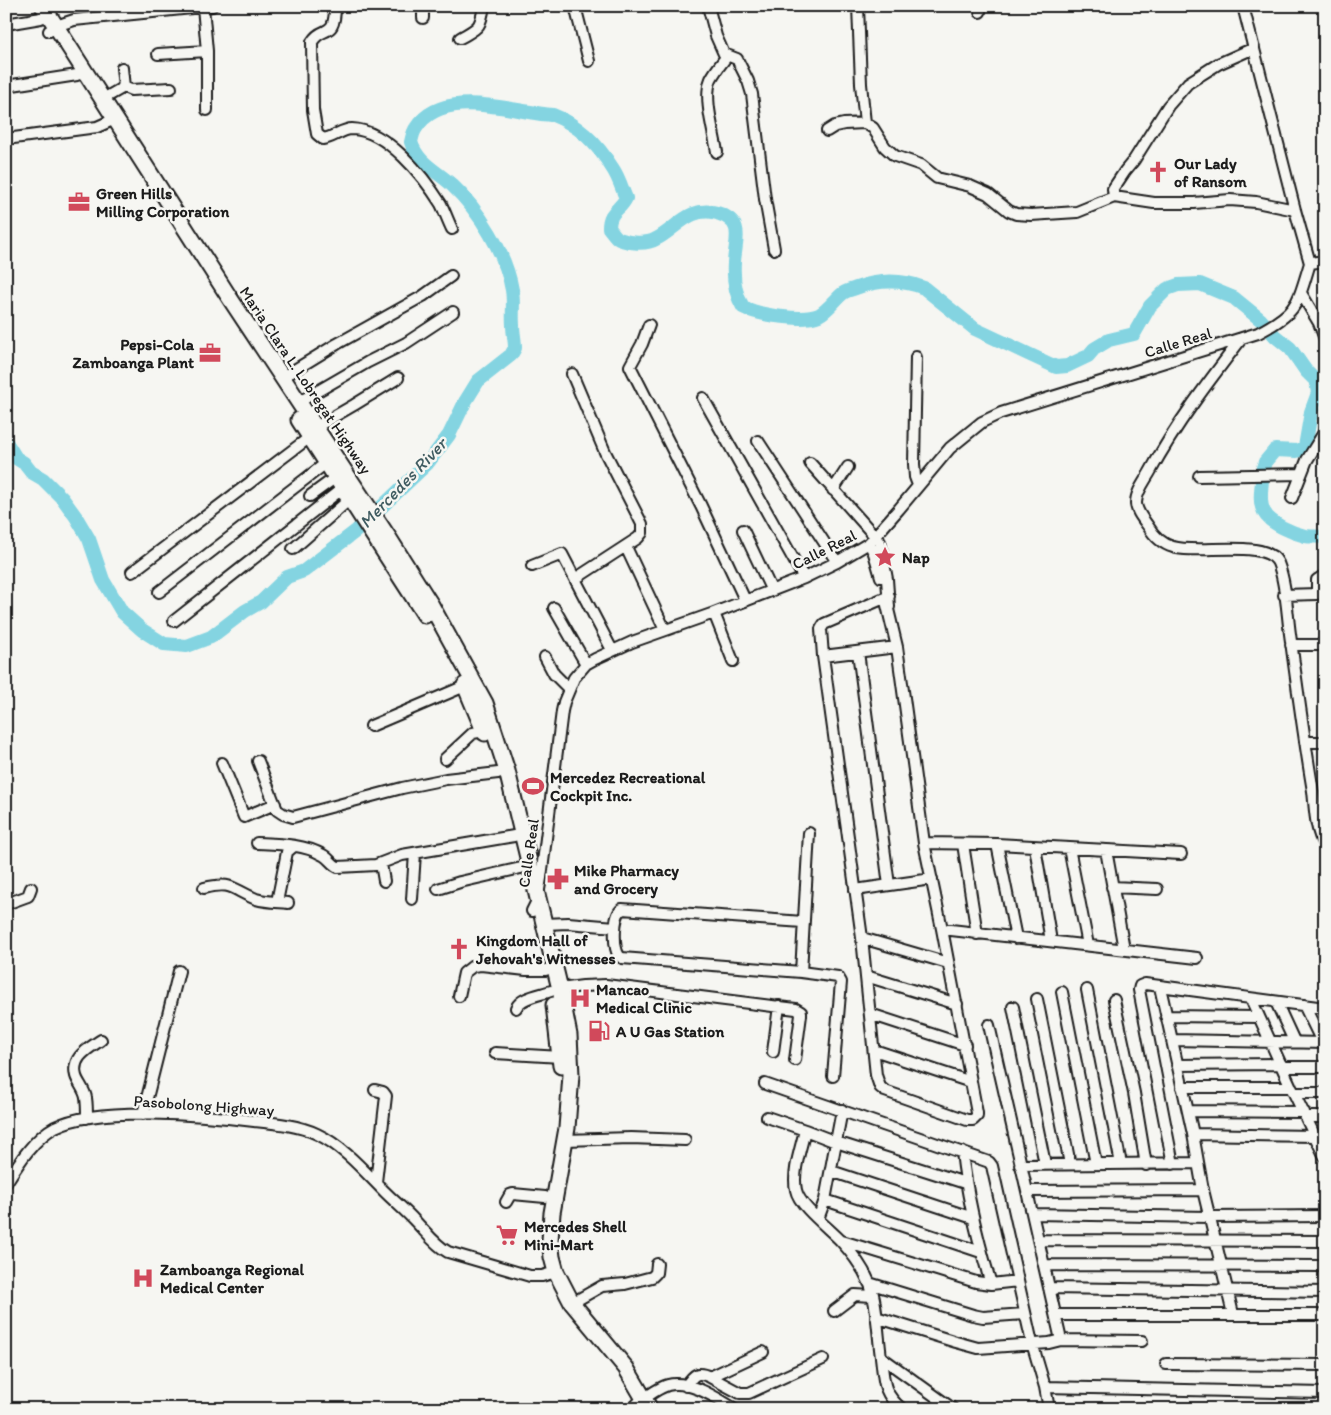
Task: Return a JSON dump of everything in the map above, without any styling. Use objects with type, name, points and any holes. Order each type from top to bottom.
[{"type":"highway","name":"Maria Clara L. Lobregat Highway","points":[[45,17],[77,75],[111,121],[283,377],[299,402],[313,432]]},
{"type":"highway","name":"Maria Clara L. Lobregat Highway","points":[[45,17],[103,99],[111,121]]},
{"type":"highway","name":"Maria Clara L. Lobregat Highway","points":[[131,151],[176,232],[331,459],[349,493],[431,605],[484,703],[507,771],[538,896],[556,990],[569,1035],[571,1075],[565,1140],[554,1198],[551,1233],[554,1291],[565,1308],[643,1405]]},
{"type":"highway","name":"Maria Clara L. Lobregat Highway","points":[[331,459],[349,493]]},
{"type":"highway","name":"Maria Clara L. Lobregat Highway","points":[[385,543],[465,686],[484,731],[498,773],[546,970],[556,990],[561,1057],[557,1126],[545,1197],[542,1240],[552,1273],[572,1303],[626,1368],[643,1405]]},
{"type":"street","points":[[335,6],[334,24],[312,42],[313,110],[317,134],[323,139],[328,139],[354,129],[376,136],[384,141],[400,153],[431,191],[441,205],[452,229]]},
{"type":"street","points":[[423,18],[424,6]]},
{"type":"street","points":[[460,38],[478,28],[481,24],[484,6]]},
{"type":"street","points":[[575,6],[589,61]]},
{"type":"street","points":[[708,6],[716,36],[727,56],[737,59],[748,80],[752,94],[765,199],[774,249]]},
{"type":"street","points":[[858,6],[865,123]]},
{"type":"street","points":[[1243,6],[1310,263],[1325,261]]},
{"type":"street","points":[[6,24],[45,17],[68,21],[208,7],[208,110]]},
{"type":"street","points":[[1114,197],[1113,189],[1124,170],[1134,160],[1168,106],[1188,83],[1218,64],[1254,48]]},
{"type":"street","points":[[158,54],[207,51]]},
{"type":"street","points":[[717,152],[709,101],[709,88],[716,70],[727,56]]},
{"type":"street","points":[[122,68],[124,87]]},
{"type":"street","points":[[6,86],[77,75]]},
{"type":"street","points":[[103,99],[124,87]]},
{"type":"street","points":[[124,87],[131,90],[171,88]]},
{"type":"street","points":[[6,139],[86,128],[111,121]]},
{"type":"street","points":[[827,131],[835,126],[844,124],[865,123],[873,128],[885,147],[895,156],[921,164],[937,178],[970,186],[988,194],[1009,211],[1016,214],[1077,212],[1114,197],[1154,203],[1194,203],[1230,200],[1256,202],[1295,210]]},
{"type":"street","name":"Calle Real","points":[[532,911],[538,896],[557,740],[564,702],[574,678],[586,664],[612,650],[804,578],[837,562],[872,540],[950,448],[982,422],[1001,413],[1258,333],[1278,322],[1294,308],[1301,293],[1310,263]]},
{"type":"street","points":[[283,377],[337,344],[423,296],[451,276]]},
{"type":"street","points":[[1301,293],[1319,323],[1325,339]]},
{"type":"street","points":[[299,402],[368,362],[406,343],[453,312]]},
{"type":"street","points":[[649,325],[642,344],[630,364],[631,369],[701,506],[745,600]]},
{"type":"street","points":[[1242,338],[1166,441],[1142,487],[1136,504],[1138,511],[1153,534],[1161,541],[1173,547],[1190,550],[1243,548],[1261,550],[1273,556],[1277,562],[1284,595],[1319,831],[1325,846]]},
{"type":"street","points":[[916,357],[914,464],[918,486]]},
{"type":"street","points":[[572,374],[605,452],[642,524],[642,533],[626,547],[575,579]]},
{"type":"street","points":[[132,572],[313,432],[398,378]]},
{"type":"street","points":[[703,398],[804,578]]},
{"type":"street","points":[[1292,498],[1307,460],[1325,431]]},
{"type":"street","points":[[758,441],[837,562]]},
{"type":"street","points":[[159,592],[331,459]]},
{"type":"street","points":[[810,463],[872,540],[881,563],[897,646],[924,843],[978,1116],[973,1120],[967,1120],[885,1091],[878,1082],[862,938],[823,656],[822,626],[888,601]]},
{"type":"street","points":[[833,490],[848,467]]},
{"type":"street","points":[[1199,476],[1301,474]]},
{"type":"street","points":[[310,496],[349,493]]},
{"type":"street","points":[[293,549],[349,493]]},
{"type":"street","points":[[174,621],[349,493]]},
{"type":"street","points":[[743,530],[771,590]]},
{"type":"street","points":[[626,547],[664,630]]},
{"type":"street","points":[[532,566],[560,554],[563,555],[612,650]]},
{"type":"street","points":[[1284,595],[1317,594],[1317,580],[1325,575]]},
{"type":"street","points":[[554,608],[586,664]]},
{"type":"street","points":[[714,613],[733,661]]},
{"type":"street","points":[[1291,645],[1322,646],[1325,643]]},
{"type":"street","points":[[823,656],[897,646]]},
{"type":"street","points":[[858,652],[889,885]]},
{"type":"street","points":[[545,657],[554,674],[569,689]]},
{"type":"street","points":[[371,726],[465,686]]},
{"type":"street","points":[[445,759],[473,733],[484,731]]},
{"type":"street","points":[[1305,742],[1325,742]]},
{"type":"street","points":[[258,762],[277,810],[292,817],[402,788],[446,779],[498,773]]},
{"type":"street","points":[[222,763],[244,816],[275,804]]},
{"type":"street","points":[[801,972],[809,833]]},
{"type":"street","points":[[256,843],[294,846],[321,854],[338,867],[381,864],[402,855],[514,836]]},
{"type":"street","points":[[924,843],[997,844],[1181,854]]},
{"type":"street","points":[[963,844],[977,934]]},
{"type":"street","points":[[997,844],[1016,938]]},
{"type":"street","points":[[204,888],[218,884],[227,885],[256,899],[282,902],[287,852],[294,846]]},
{"type":"street","points":[[1035,847],[1051,941]]},
{"type":"street","points":[[1069,848],[1088,945]]},
{"type":"street","points":[[1106,850],[1124,950]]},
{"type":"street","points":[[412,899],[415,853]]},
{"type":"street","points":[[381,864],[384,882]]},
{"type":"street","points":[[438,889],[521,868]]},
{"type":"street","points":[[855,890],[932,879]]},
{"type":"street","points":[[1112,887],[1157,889]]},
{"type":"street","points":[[6,904],[28,896],[31,888]]},
{"type":"street","points":[[803,922],[626,908],[619,911],[615,927],[617,953],[622,958],[834,975],[840,978],[833,1076]]},
{"type":"street","points":[[544,924],[568,923],[615,927]]},
{"type":"street","points":[[942,929],[1197,958]]},
{"type":"street","points":[[862,938],[948,963]]},
{"type":"street","points":[[459,996],[464,973],[473,966],[546,970]]},
{"type":"street","points":[[143,1114],[179,971]]},
{"type":"street","points":[[866,976],[957,1004]]},
{"type":"street","points":[[1173,1164],[1139,990],[1140,986],[1145,984],[1325,1008]]},
{"type":"street","points":[[516,1008],[522,1001],[556,990],[606,985],[796,1009],[801,1012],[795,1060]]},
{"type":"street","points":[[1160,987],[1193,1134],[1209,1217],[1233,1314]]},
{"type":"street","points":[[1087,990],[1121,1164]]},
{"type":"street","points":[[1062,992],[1096,1164]]},
{"type":"street","points":[[1037,999],[1070,1164]]},
{"type":"street","points":[[1251,999],[1325,1156]]},
{"type":"street","points":[[1114,1000],[1134,1093],[1146,1165]]},
{"type":"street","points":[[1276,1002],[1294,1041]]},
{"type":"street","points":[[1172,1040],[1323,1042],[1304,1005]]},
{"type":"street","points":[[773,1052],[779,1006]]},
{"type":"street","points":[[1013,1007],[1045,1164]]},
{"type":"street","points":[[870,1014],[965,1045]]},
{"type":"street","points":[[1166,1016],[1258,1017]]},
{"type":"street","points":[[989,1025],[1061,1340]]},
{"type":"street","points":[[87,1118],[86,1096],[76,1075],[75,1066],[77,1059],[82,1053],[101,1040]]},
{"type":"street","points":[[874,1050],[971,1082]]},
{"type":"street","points":[[495,1053],[561,1057]]},
{"type":"street","points":[[1177,1065],[1325,1067]]},
{"type":"street","points":[[765,1084],[986,1160],[992,1166],[1025,1314],[1045,1386],[1049,1409]]},
{"type":"street","points":[[1182,1088],[1293,1090],[1325,1093]]},
{"type":"street","points":[[374,1090],[382,1092],[386,1096],[376,1182]]},
{"type":"street","points":[[818,1219],[825,1200],[842,1110]]},
{"type":"street","points":[[1188,1111],[1325,1116]]},
{"type":"street","name":"Pasobolong Highway","points":[[6,1183],[36,1143],[48,1132],[55,1127],[87,1118],[143,1114],[228,1118],[278,1124],[317,1134],[330,1142],[376,1182],[441,1248],[448,1252],[530,1276],[552,1273]]},
{"type":"street","points":[[767,1117],[836,1142],[965,1183]]},
{"type":"street","points":[[805,1130],[796,1177],[798,1196],[842,1242],[870,1282],[887,1393],[892,1401],[902,1409]]},
{"type":"street","points":[[1193,1134],[1319,1140]]},
{"type":"street","points":[[565,1140],[631,1138],[685,1140]]},
{"type":"street","points":[[962,1152],[965,1183],[990,1284]]},
{"type":"street","points":[[1020,1165],[1198,1163]]},
{"type":"street","points":[[830,1171],[973,1218]]},
{"type":"street","points":[[1027,1191],[1203,1190]]},
{"type":"street","points":[[506,1202],[513,1194],[545,1197]]},
{"type":"street","points":[[825,1200],[981,1252]]},
{"type":"street","points":[[1033,1214],[1209,1217],[1325,1216]]},
{"type":"street","points":[[1039,1240],[1325,1241]]},
{"type":"street","points":[[842,1242],[976,1282],[990,1284],[1018,1281]]},
{"type":"street","points":[[572,1303],[602,1286],[625,1284],[652,1277],[656,1273],[657,1264]]},
{"type":"street","points":[[1044,1264],[1325,1266]]},
{"type":"street","points":[[870,1282],[972,1316],[1025,1314]]},
{"type":"street","points":[[1049,1288],[1325,1292]]},
{"type":"street","points":[[834,1311],[855,1295],[872,1296]]},
{"type":"street","points":[[1056,1315],[1325,1315]]},
{"type":"street","points":[[876,1317],[978,1348],[1049,1343],[1061,1340],[1142,1341]]},
{"type":"street","points":[[710,1377],[763,1352]]},
{"type":"street","points":[[880,1357],[953,1409]]},
{"type":"street","points":[[686,1386],[696,1374],[702,1373],[740,1393],[749,1393],[823,1359]]},
{"type":"street","points":[[1166,1364],[1325,1365]]},
{"type":"street","points":[[643,1405],[666,1385],[675,1384],[704,1392],[735,1409]]},
{"type":"street","points":[[1045,1386],[1325,1392]]},
{"type":"waterway","name":"Mercedes River","points":[[6,442],[16,458],[24,463],[31,472],[43,479],[63,499],[76,517],[89,539],[103,580],[122,612],[142,630],[164,644],[187,646],[211,637],[245,611],[261,602],[287,577],[304,571],[356,531],[427,464],[449,435],[465,402],[478,381],[511,355],[515,348],[513,299],[509,276],[490,233],[462,195],[418,156],[411,142],[415,130],[428,115],[443,108],[461,104],[499,107],[553,115],[580,130],[595,144],[613,169],[626,198],[609,222],[609,228],[619,239],[638,243],[652,241],[684,219],[699,212],[717,213],[732,221],[737,233],[734,275],[738,297],[743,307],[759,313],[792,318],[812,317],[822,313],[845,292],[864,285],[881,282],[907,283],[924,288],[975,329],[1056,367],[1067,366],[1088,356],[1094,349],[1109,340],[1134,334],[1150,306],[1167,289],[1178,285],[1200,284],[1234,298],[1261,320],[1275,336],[1290,348],[1306,371],[1316,381],[1318,393],[1311,412],[1305,447],[1297,451],[1275,450],[1265,462],[1262,471]]},
{"type":"waterway","name":"Mercedes River","points":[[1262,481],[1261,505],[1271,520],[1300,535],[1325,537]]},
{"type":"place","name":"Our Lady of Ransom","points":[[1158,172]]},
{"type":"place","name":"Green Hills Milling Corporation","points":[[79,202]]},
{"type":"place","name":"Pepsi-Cola Zamboanga Plant","points":[[210,353]]},
{"type":"place","name":"Nap","points":[[885,557]]},
{"type":"place","name":"Mercedez Recreational Cockpit Inc.","points":[[533,786]]},
{"type":"place","name":"Mike Pharmacy and Grocery","points":[[558,879]]},
{"type":"place","name":"Kingdom Hall of Jehovah's Witnesses","points":[[459,949]]},
{"type":"place","name":"Mancao Medical Clinic","points":[[580,998]]},
{"type":"place","name":"A U Gas Station","points":[[599,1031]]},
{"type":"place","name":"Mercedes Shell Mini-Mart","points":[[507,1235]]},
{"type":"place","name":"Zamboanga Regional Medical Center","points":[[143,1278]]}]
